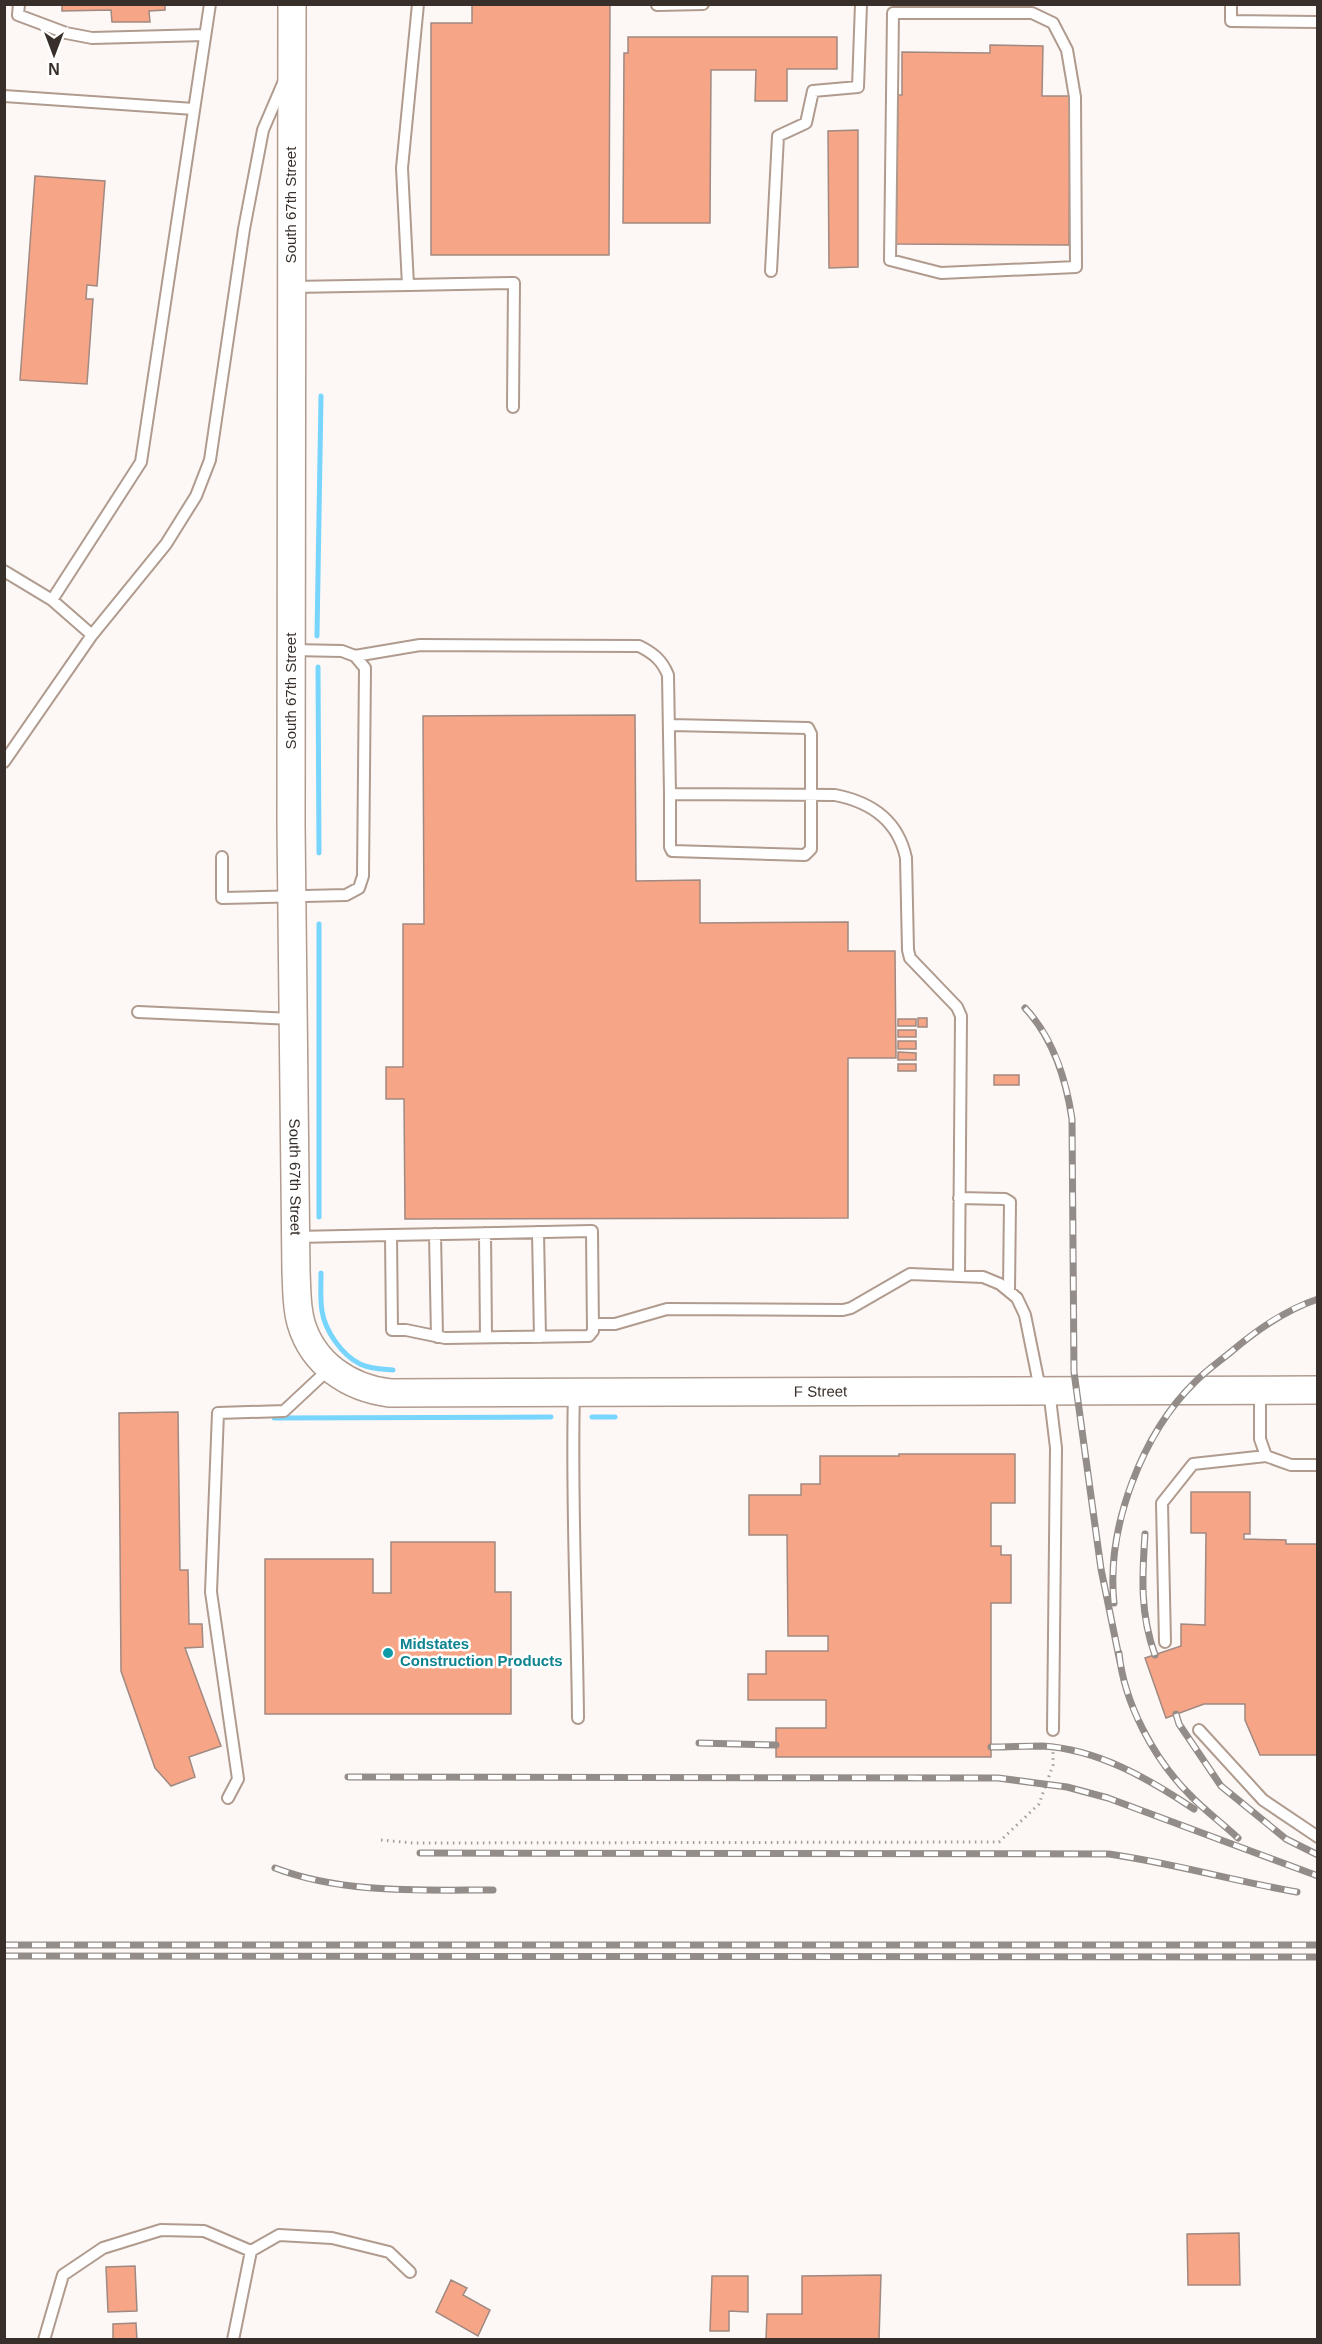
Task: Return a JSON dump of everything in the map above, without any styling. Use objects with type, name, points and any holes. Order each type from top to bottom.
[{"type":"street","name":"South 67th Street","points":[[292,4],[291,650],[297,1305],[301,1324],[312,1346],[329,1368]]},
{"type":"street","name":"F Street","points":[[329,1368],[362,1387],[390,1393],[1317,1390]]},
{"type":"lane","points":[[19,4],[18,15],[66,33],[92,38],[205,35]]},
{"type":"lane","points":[[52,600],[141,462],[210,4]]},
{"type":"lane","points":[[408,285],[402,168],[418,4]]},
{"type":"lane","points":[[657,5],[703,4]]},
{"type":"lane","points":[[771,271],[778,136],[806,123],[813,91],[858,87],[861,4]]},
{"type":"lane","points":[[1231,4],[1231,21],[1317,22]]},
{"type":"lane","points":[[1032,9],[1053,23],[1066,50],[1075,97],[1076,267],[941,273],[890,260],[893,13],[1032,9]]},
{"type":"lane","points":[[4,762],[92,635],[166,544],[196,496],[210,460],[244,229],[263,130],[291,65]]},
{"type":"lane","points":[[4,96],[194,109]]},
{"type":"lane","points":[[291,287],[514,283],[513,407]]},
{"type":"lane","points":[[4,571],[52,600],[92,635]]},
{"type":"lane","points":[[355,656],[420,645],[639,646],[651,652],[663,663],[668,675],[670,848],[672,851],[805,855],[811,849],[810,734],[808,728],[670,725]]},
{"type":"lane","points":[[222,857],[222,898],[346,895],[359,888],[363,876],[365,668],[355,656],[342,651],[291,650]]},
{"type":"lane","points":[[670,794],[835,795],[852,798],[893,825],[903,843],[906,858],[910,958],[957,1007],[961,1016],[960,1275]]},
{"type":"lane","points":[[138,1012],[293,1019]]},
{"type":"lane","points":[[960,1198],[1005,1199],[1010,1202],[1009,1291]]},
{"type":"lane","points":[[296,1238],[435,1233],[591,1231],[593,1331],[589,1336],[437,1337],[406,1330],[392,1330],[391,1235]]},
{"type":"lane","points":[[538,1232],[540,1337]]},
{"type":"lane","points":[[435,1233],[437,1337]]},
{"type":"lane","points":[[485,1233],[486,1337]]},
{"type":"lane","points":[[593,1324],[615,1324],[667,1309],[843,1310],[851,1308],[910,1274],[983,1277],[1000,1284],[1017,1298],[1025,1315],[1045,1390],[1056,1448],[1053,1730]]},
{"type":"lane","points":[[228,1798],[238,1779],[211,1592],[218,1413],[284,1411],[329,1368]]},
{"type":"lane","points":[[1260,1390],[1260,1439],[1266,1456]]},
{"type":"lane","points":[[574,1392],[572,1464],[578,1718]]},
{"type":"lane","points":[[1165,1642],[1162,1503],[1192,1464],[1266,1456],[1291,1465],[1317,1465]]},
{"type":"lane","points":[[1198,1730],[1263,1800],[1317,1837]]},
{"type":"lane","points":[[44,2340],[63,2275],[103,2248],[161,2230],[204,2231],[251,2251]]},
{"type":"lane","points":[[233,2340],[251,2251],[279,2235],[332,2238],[389,2252],[410,2272]]},
{"type":"path","points":[[381,1840],[413,1843],[999,1842],[1039,1804],[1053,1765],[1053,1730]]},
{"type":"building","points":[[62,4],[165,4],[165,10],[149,11],[150,22],[112,22],[111,10],[62,11]]},
{"type":"building","points":[[472,4],[610,4],[609,255],[431,255],[431,23],[472,23]]},
{"type":"building","points":[[628,37],[837,37],[837,69],[787,69],[787,101],[755,101],[756,70],[711,70],[710,223],[623,223],[624,53],[628,53]]},
{"type":"building","points":[[990,45],[1043,46],[1042,96],[1070,96],[1069,245],[896,244],[898,95],[902,95],[902,52],[990,53]]},
{"type":"building","points":[[858,130],[858,267],[829,268],[828,131]]},
{"type":"building","points":[[35,176],[105,181],[97,286],[87,285],[86,299],[93,299],[87,384],[20,380]]},
{"type":"building","points":[[635,715],[636,881],[700,880],[700,923],[848,922],[848,951],[895,951],[896,1058],[848,1058],[848,1218],[405,1219],[404,1099],[386,1099],[386,1067],[403,1067],[403,924],[424,924],[423,716]]},
{"type":"building","points":[[918,1018],[927,1018],[927,1027],[918,1027]]},
{"type":"building","points":[[898,1019],[916,1019],[916,1026],[898,1026]]},
{"type":"building","points":[[898,1030],[916,1030],[916,1037],[898,1037]]},
{"type":"building","points":[[898,1041],[916,1041],[916,1049],[898,1049]]},
{"type":"building","points":[[898,1052],[916,1053],[916,1060],[898,1060]]},
{"type":"building","points":[[898,1064],[916,1064],[916,1071],[898,1071]]},
{"type":"building","points":[[994,1075],[1019,1075],[1019,1085],[994,1085]]},
{"type":"building","points":[[178,1412],[180,1570],[188,1570],[189,1624],[202,1624],[203,1647],[185,1648],[221,1746],[189,1757],[195,1777],[171,1786],[155,1768],[121,1671],[119,1413]]},
{"type":"building","points":[[899,1454],[1015,1454],[1015,1503],[991,1503],[991,1546],[1001,1546],[1001,1555],[1011,1555],[1011,1603],[991,1603],[991,1757],[776,1757],[776,1728],[826,1728],[826,1700],[748,1700],[748,1674],[766,1674],[766,1651],[828,1651],[828,1636],[788,1636],[787,1535],[749,1535],[749,1495],[801,1495],[801,1484],[820,1484],[820,1456],[899,1456]]},
{"type":"building","points":[[1191,1492],[1250,1492],[1250,1534],[1244,1534],[1244,1539],[1286,1540],[1286,1544],[1318,1544],[1318,1755],[1260,1755],[1245,1720],[1245,1704],[1204,1704],[1166,1718],[1145,1658],[1181,1646],[1181,1624],[1205,1625],[1206,1533],[1191,1533]]},
{"type":"building","name":"Midstates Construction Products","points":[[391,1542],[495,1542],[495,1592],[511,1592],[511,1714],[265,1714],[265,1559],[373,1559],[373,1593],[391,1593]]},
{"type":"building","points":[[1239,2233],[1240,2285],[1188,2285],[1187,2234]]},
{"type":"building","points":[[135,2266],[137,2311],[108,2312],[106,2267]]},
{"type":"building","points":[[881,2275],[879,2340],[766,2339],[767,2314],[802,2314],[802,2276]]},
{"type":"building","points":[[712,2276],[748,2276],[748,2312],[729,2311],[729,2331],[710,2331]]},
{"type":"building","points":[[451,2280],[467,2288],[463,2295],[490,2310],[478,2336],[436,2312]]},
{"type":"building","points":[[136,2323],[137,2340],[113,2340],[113,2324]]},
{"type":"waterway","points":[[317,636],[321,396]]},
{"type":"waterway","points":[[318,667],[319,853]]},
{"type":"waterway","points":[[319,924],[319,1217]]},
{"type":"waterway","points":[[321,1273],[322,1311],[335,1342],[347,1355],[360,1364],[393,1370]]},
{"type":"waterway","points":[[274,1418],[551,1417]]},
{"type":"waterway","points":[[592,1417],[615,1417]]},
{"type":"railway","points":[[1025,1008],[1044,1033],[1057,1060],[1072,1119],[1074,1372],[1101,1569],[1120,1662]]},
{"type":"railway","points":[[1114,1603],[1113,1574],[1122,1514],[1144,1454],[1159,1427],[1196,1381],[1252,1335],[1272,1321],[1318,1299]]},
{"type":"railway","points":[[1145,1534],[1144,1610],[1155,1655]]},
{"type":"railway","points":[[1119,1653],[1127,1691],[1153,1747],[1176,1780],[1189,1794],[1238,1838]]},
{"type":"railway","points":[[1176,1714],[1179,1724],[1221,1786],[1286,1839],[1318,1855]]},
{"type":"railway","points":[[699,1743],[776,1745]]},
{"type":"railway","points":[[991,1747],[1063,1748],[1103,1759],[1141,1777],[1194,1809]]},
{"type":"railway","points":[[348,1777],[998,1778],[1067,1787],[1108,1798],[1318,1876]]},
{"type":"railway","points":[[420,1853],[1109,1854],[1297,1892]]},
{"type":"railway","points":[[275,1868],[328,1882],[383,1889],[493,1890]]},
{"type":"railway","points":[[4,1945],[1318,1945]]},
{"type":"railway","points":[[4,1956],[1318,1957]]},
{"type":"place","name":"Midstates Construction Products","points":[[388,1653]]}]
